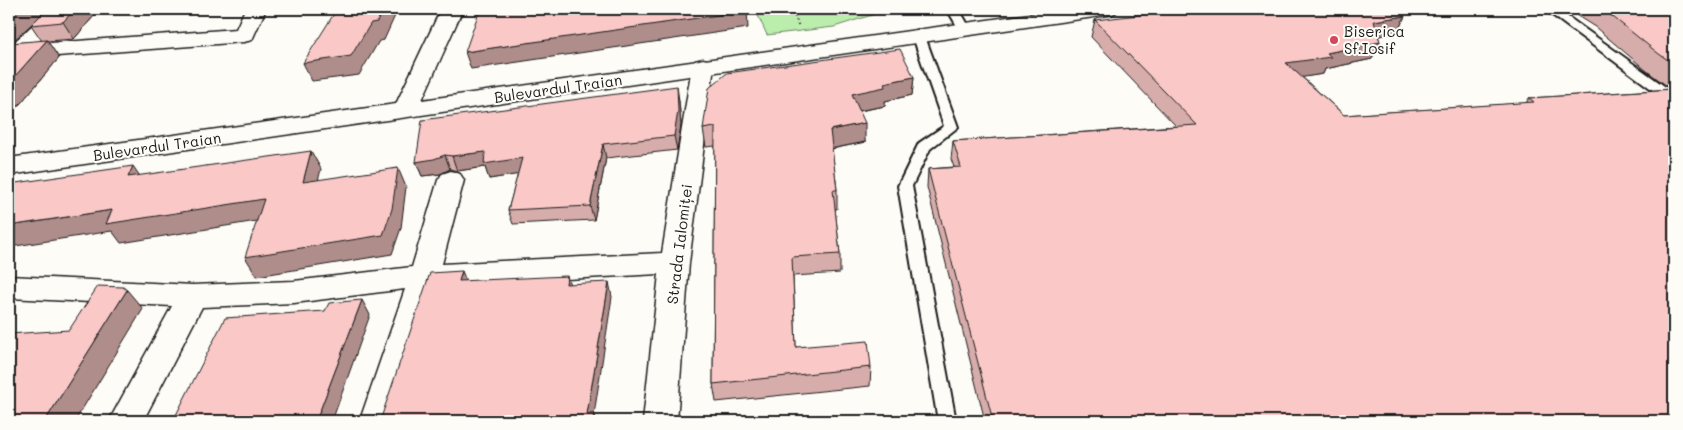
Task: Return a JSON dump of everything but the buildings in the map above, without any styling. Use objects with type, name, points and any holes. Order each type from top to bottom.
[{"type":"street","points":[[62,9],[17,52],[244,35],[255,9]]},
{"type":"street","points":[[404,110],[452,9]]},
{"type":"street","name":"Bulevardul Traian","points":[[9,167],[918,34],[959,18],[1108,9]]},
{"type":"street","name":"Strada Ialomiței","points":[[660,421],[675,263],[703,66]]},
{"type":"street","points":[[377,420],[424,276],[452,180]]},
{"type":"street","points":[[9,287],[193,296],[294,292],[424,276],[675,263]]},
{"type":"street","points":[[126,421],[193,296]]},
{"type":"lane","points":[[1550,9],[1674,99]]},
{"type":"lane","points":[[918,34],[951,127],[924,146],[905,186],[946,421]]},
{"type":"path","points":[[792,9],[800,30]]},
{"type":"green space","points":[[755,9],[878,9],[875,14],[834,27],[767,35]]},
{"type":"place","name":"Biserica Sf.Iosif","points":[[1334,40]]}]
